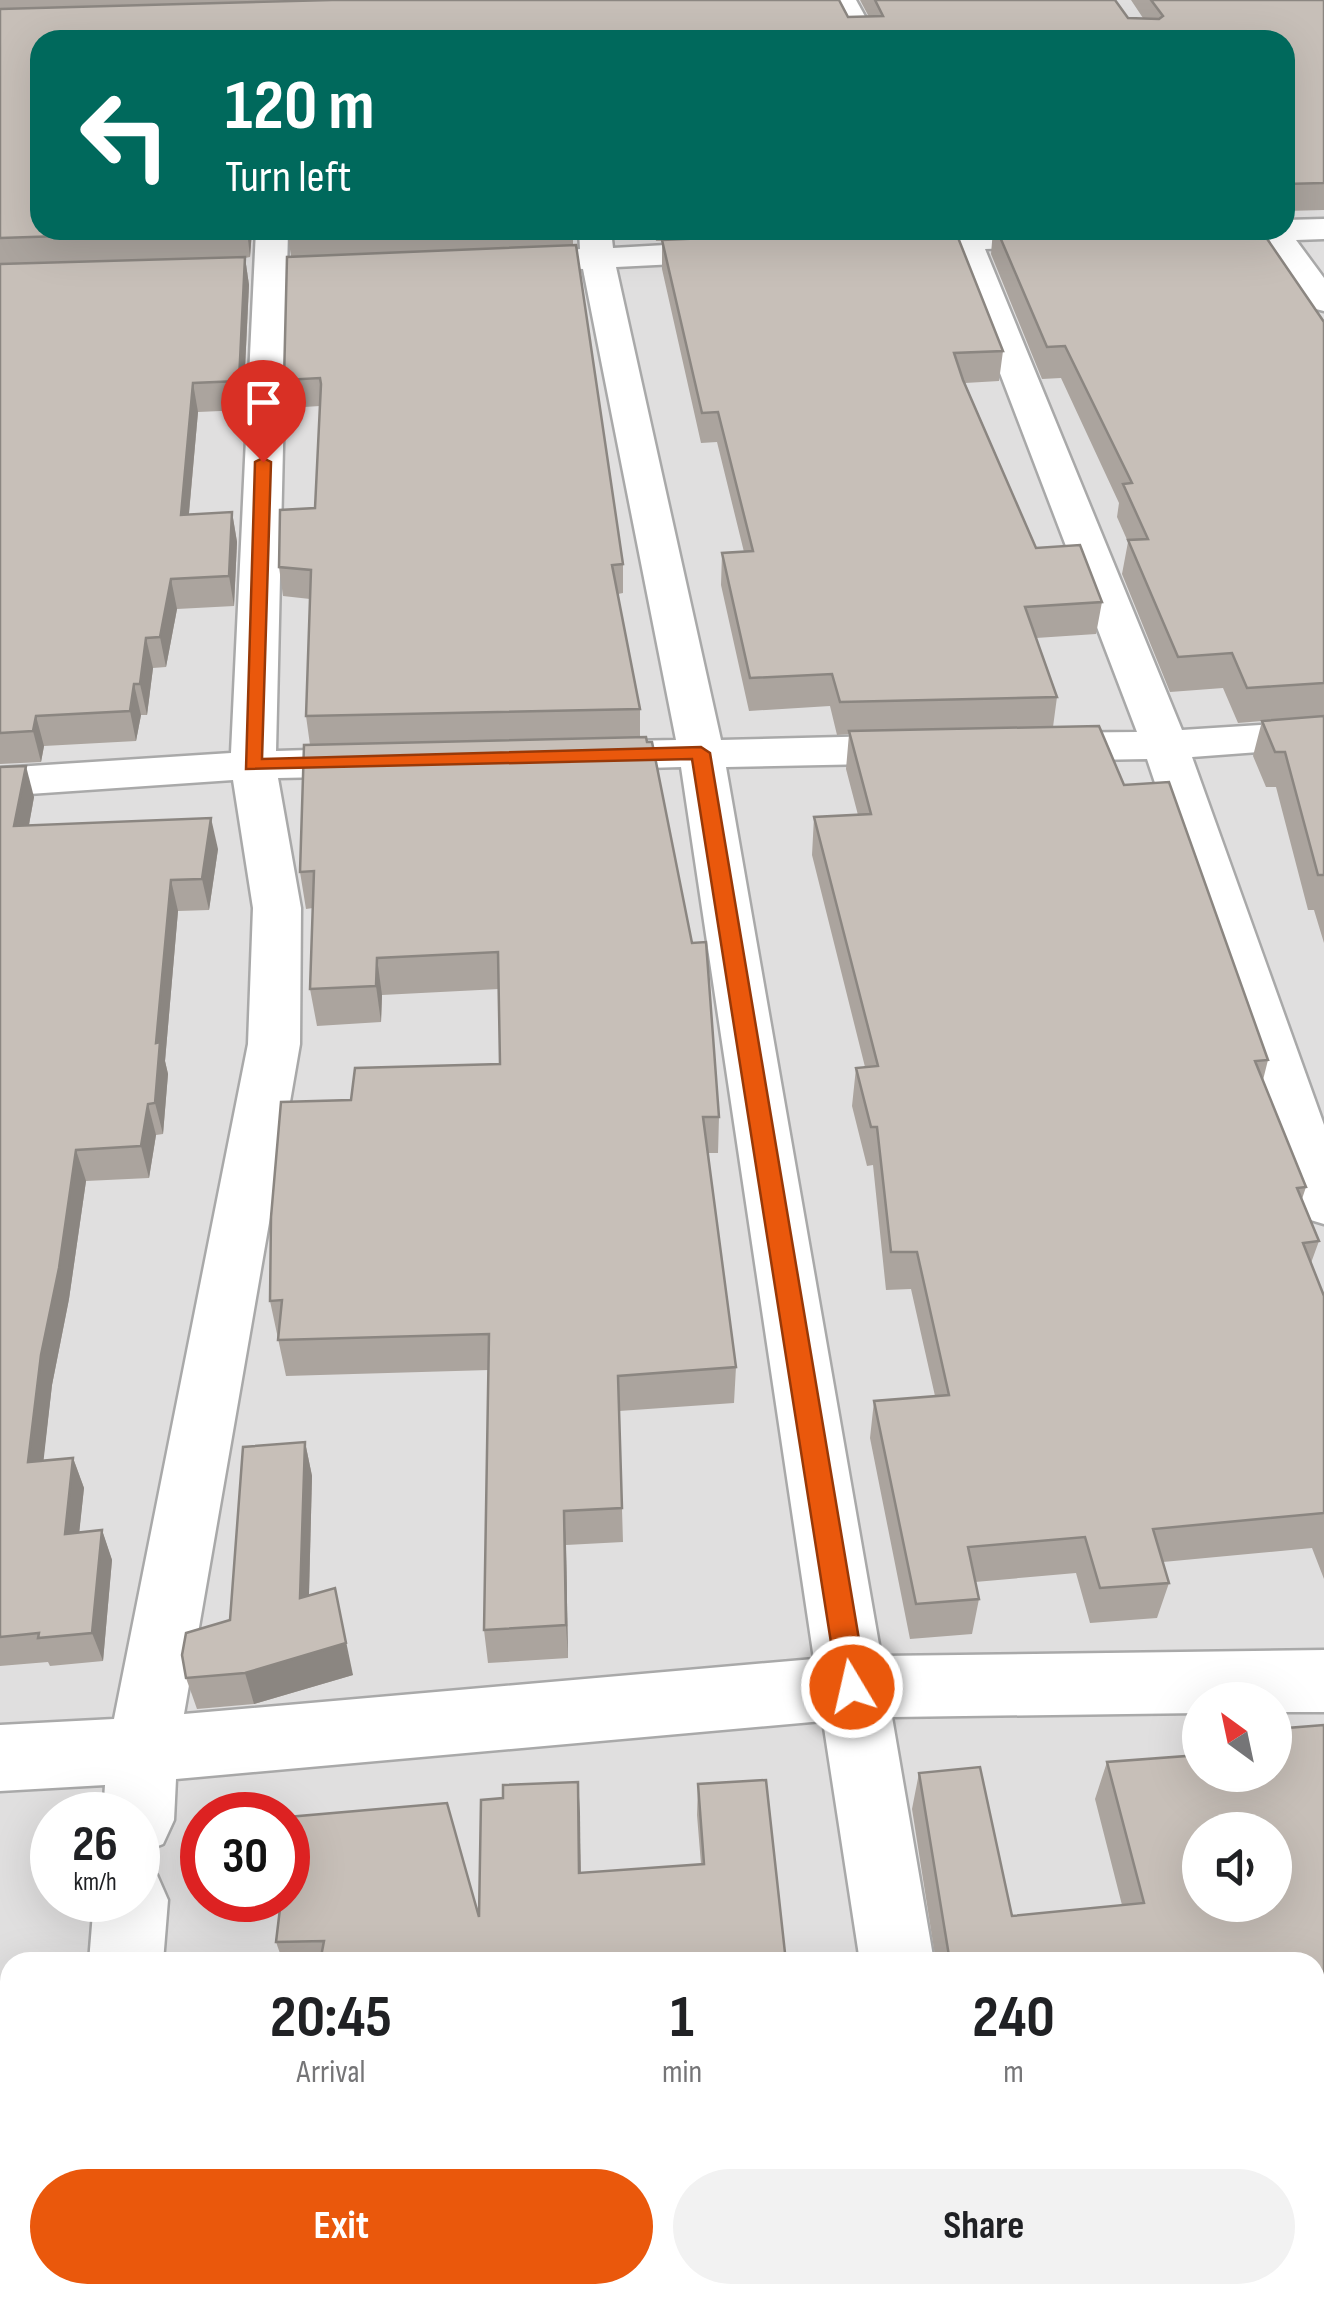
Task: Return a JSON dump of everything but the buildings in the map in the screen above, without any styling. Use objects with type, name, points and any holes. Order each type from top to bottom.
[{"type":"street","points":[[844,0],[859,30]]},
{"type":"street","points":[[1295,230],[1324,230]]},
{"type":"street","points":[[849,245],[906,240]]},
{"type":"street","points":[[966,240],[1164,745],[1324,1203]]},
{"type":"street","points":[[1279,240],[1324,301]]},
{"type":"street","points":[[539,261],[596,244],[772,249]]},
{"type":"street","points":[[596,244],[701,753],[895,1952]]},
{"type":"street","points":[[140,1792],[143,1750],[274,1044],[277,908],[252,765],[270,262]]},
{"type":"street","points":[[545,757],[1164,745],[1324,734]]},
{"type":"street","points":[[0,782],[252,765],[428,760]]},
{"type":"street","points":[[0,1758],[143,1750],[852,1687],[1324,1681]]},
{"type":"street","points":[[127,1952],[129,1922]]},
{"type":"shaded area","points":[[0,0],[1324,0],[1324,1952],[0,1952]]},
{"type":"route","points":[[263,462],[252,765],[701,753],[852,1687]]}]
